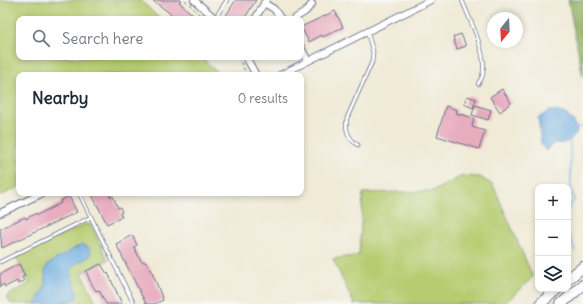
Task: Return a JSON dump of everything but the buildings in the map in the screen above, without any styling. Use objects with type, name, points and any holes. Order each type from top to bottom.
[{"type":"main road","points":[[571,276],[583,266]]},
{"type":"main road","points":[[561,304],[583,285]]},
{"type":"main road","points":[[540,304],[554,292]]},
{"type":"street","points":[[194,0],[214,16]]},
{"type":"street","points":[[286,72],[431,0]]},
{"type":"street","points":[[257,16],[265,1],[280,16]]},
{"type":"street","points":[[299,16],[305,12],[312,4]]},
{"type":"street","points":[[304,53],[308,61]]},
{"type":"street","points":[[248,60],[254,72]]},
{"type":"street","points":[[0,214],[37,196]]},
{"type":"lane","points":[[217,16],[227,0]]},
{"type":"lane","points":[[462,0],[476,35],[484,66],[483,74],[478,84]]},
{"type":"lane","points":[[358,145],[352,142],[346,126],[346,118],[372,62],[372,46],[367,31]]},
{"type":"lane","points":[[80,196],[134,304]]},
{"type":"lane","points":[[0,262],[91,217]]},
{"type":"path","points":[[185,0],[201,16]]},
{"type":"path","points":[[240,60],[246,72]]},
{"type":"green space","points":[[0,0],[140,0],[157,16],[16,16],[16,60],[204,60],[217,72],[16,72],[16,188],[0,196]]},
{"type":"green space","points":[[568,0],[583,0],[583,77]]},
{"type":"green space","points":[[462,176],[480,177],[493,185],[533,277],[504,304],[354,304],[333,259],[359,255],[363,193],[433,191]]},
{"type":"green space","points":[[85,224],[91,225],[108,260],[82,273],[97,304],[11,304],[7,296],[30,283],[16,257]]},
{"type":"water","points":[[549,111],[563,113],[571,118],[577,132],[570,140],[564,143],[554,143],[546,151],[541,143],[538,118]]},
{"type":"water","points":[[82,244],[89,248],[91,254],[73,267],[72,278],[77,290],[77,298],[63,303],[35,304],[45,287],[45,270],[48,264]]},
{"type":"waterway","points":[[576,129],[583,126]]},
{"type":"waterway","points":[[570,139],[571,184]]},
{"type":"waterway","points":[[571,185],[574,200],[571,204]]},
{"type":"waterway","points":[[571,241],[575,251]]}]
